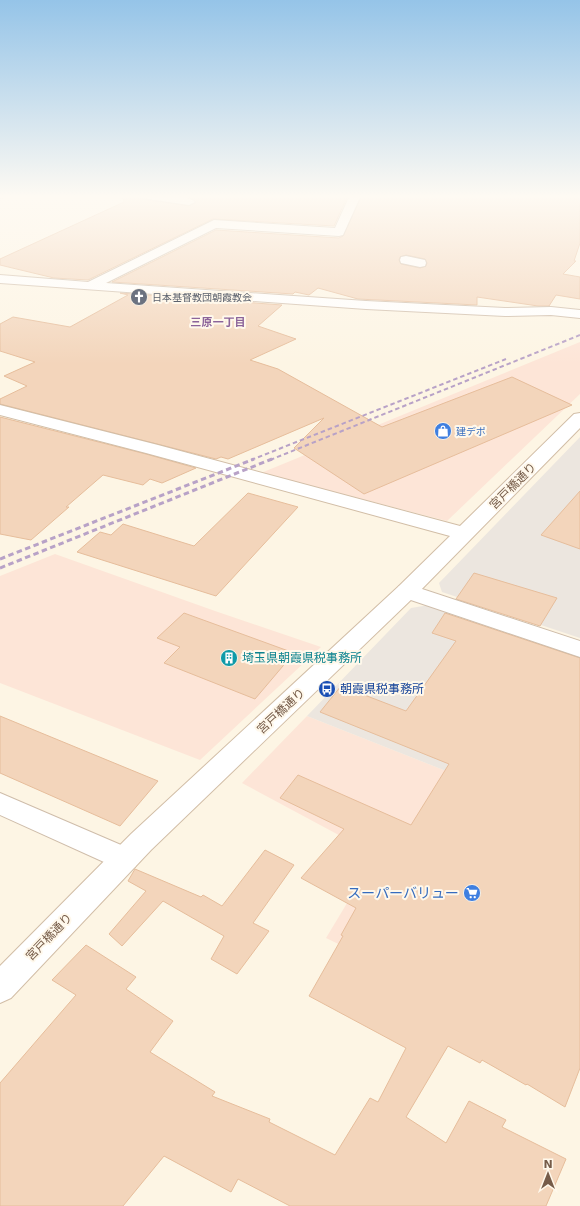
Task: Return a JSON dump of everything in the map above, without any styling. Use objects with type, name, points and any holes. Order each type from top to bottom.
[{"type":"street","points":[[89,286],[159,251]]},
{"type":"street","points":[[406,260],[420,263]]},
{"type":"street","points":[[0,278],[89,286],[366,305],[505,312],[551,311],[580,314]]},
{"type":"street","points":[[0,410],[144,447],[465,534]]},
{"type":"street","name":"宮戸橋通り","points":[[0,988],[125,859],[407,591],[580,418]]},
{"type":"street","points":[[407,591],[580,649]]},
{"type":"street","points":[[0,803],[125,859]]},
{"type":"shaded area","points":[[580,342],[580,394],[447,521],[261,473]]},
{"type":"shaded area","points":[[580,437],[580,638],[442,592],[439,583]]},
{"type":"shaded area","points":[[55,554],[321,647],[200,760],[0,683],[0,576]]},
{"type":"shaded area","points":[[429,605],[580,655],[580,824],[307,716],[411,608]]},
{"type":"shaded area","name":"スーパーバリュー","points":[[307,716],[580,824],[580,1061],[326,938],[376,855],[242,783]]},
{"type":"building","points":[[17,251],[147,251],[88,280],[54,278],[0,265],[0,259]]},
{"type":"building","points":[[173,251],[577,251],[574,261],[576,261],[563,274],[580,277],[580,299],[556,295],[549,306],[538,306],[477,297],[477,305],[358,299],[318,288],[309,295],[295,292],[293,294],[112,282]],"holes":[[[406,255],[425,259],[427,263],[426,266],[420,268],[401,264],[399,260],[400,257]]]},
{"type":"building","points":[[120,293],[282,305],[258,326],[296,339],[250,360],[278,369],[382,427],[512,377],[572,405],[364,494],[294,448],[324,418],[228,459],[221,457],[216,459],[0,404],[0,399],[27,386],[4,376],[35,362],[0,351],[0,324],[13,317],[70,327],[128,295]]},
{"type":"building","points":[[0,417],[196,468],[162,483],[150,479],[143,485],[103,475],[31,540],[0,534]]},
{"type":"building","points":[[580,491],[580,549],[541,535]]},
{"type":"building","points":[[248,493],[298,507],[216,596],[77,552],[100,532],[111,535],[123,524],[194,546]]},
{"type":"building","points":[[474,573],[557,598],[540,626],[456,599]]},
{"type":"building","name":"埼玉県朝霞県税事務所","points":[[184,613],[294,653],[255,699],[164,663],[180,647],[157,638]]},
{"type":"building","points":[[445,613],[580,658],[580,1068],[565,1107],[527,1084],[526,1085],[482,1060],[480,1063],[448,1046],[406,1117],[446,1143],[469,1101],[506,1120],[502,1127],[566,1159],[546,1206],[290,1206],[238,1179],[231,1192],[164,1156],[123,1206],[0,1206],[0,1083],[76,995],[52,980],[86,945],[136,977],[126,989],[173,1021],[150,1052],[215,1092],[212,1096],[270,1119],[269,1122],[335,1155],[370,1098],[378,1102],[406,1048],[309,996],[343,936],[341,935],[356,908],[301,878],[344,829],[280,798],[298,775],[411,825],[449,764],[320,712],[341,686],[406,711],[456,641],[432,633]]},
{"type":"building","points":[[0,716],[158,781],[120,826],[0,773]]},
{"type":"building","points":[[265,850],[294,865],[253,923],[269,931],[237,974],[211,959],[224,936],[163,901],[122,946],[109,934],[146,891],[128,881],[135,869],[201,897],[203,895],[222,906]]},
{"type":"railway","points":[[270,460],[580,335]]},
{"type":"railway","points":[[251,460],[506,359]]},
{"type":"railway","points":[[0,559],[254,459]]},
{"type":"railway","points":[[0,568],[272,459]]},
{"type":"place","name":"日本基督教団朝霞教会","points":[[139,297]]},
{"type":"place","name":"建デポ","points":[[443,431]]},
{"type":"place","name":"埼玉県朝霞県税事務所","points":[[229,658]]},
{"type":"place","name":"朝霞県税事務所","points":[[327,689]]},
{"type":"place","name":"スーパーバリュー","points":[[472,893]]},
{"type":"district","name":"三原一丁目","points":[[218,322]]}]
